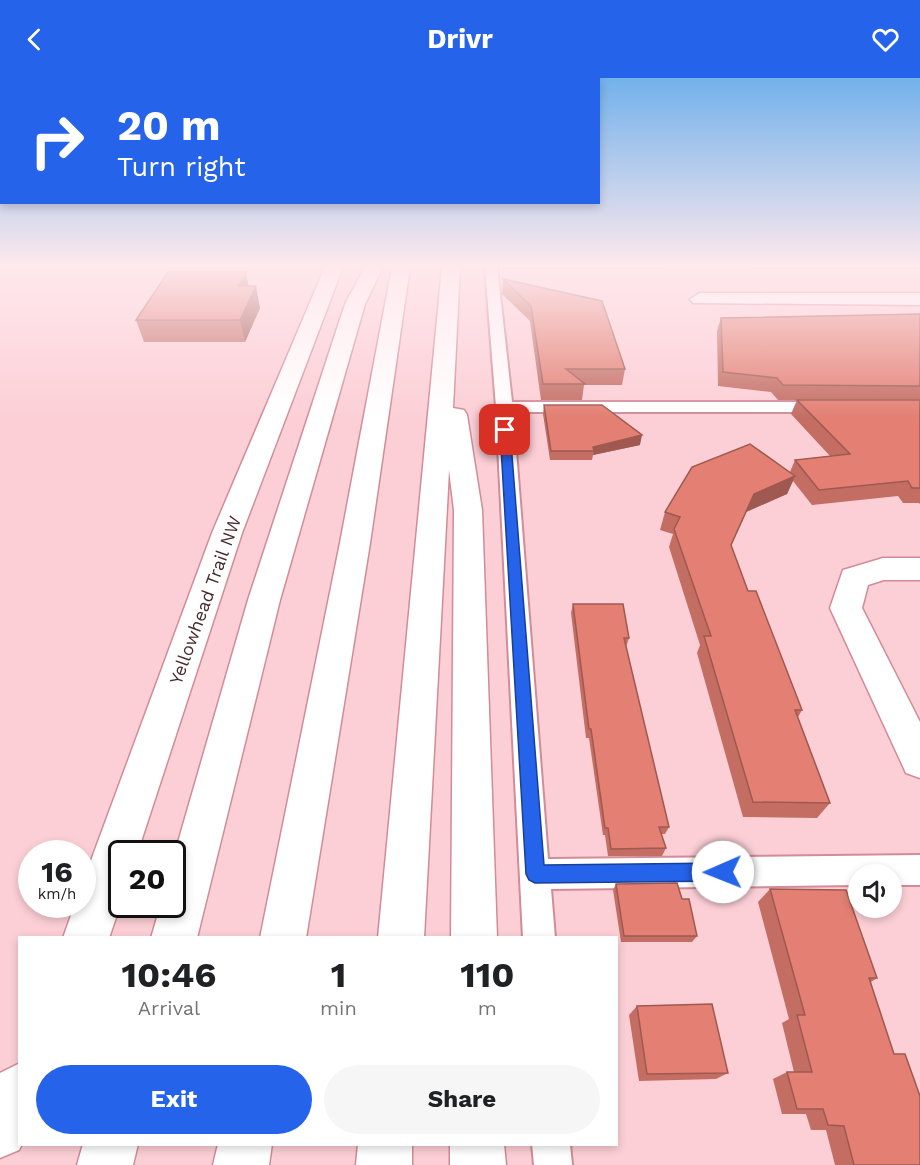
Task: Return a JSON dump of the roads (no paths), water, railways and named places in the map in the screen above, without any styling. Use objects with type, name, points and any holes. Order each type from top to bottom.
[{"type":"main road","name":"Yellowhead Trail NW","points":[[87,936],[227,533],[314,318]]},
{"type":"main road","points":[[175,936],[264,600],[351,318]]},
{"type":"main road","points":[[283,936],[355,543],[393,318]]},
{"type":"main road","points":[[401,936],[448,318]]},
{"type":"main road","points":[[446,344],[468,510],[474,936]]},
{"type":"main road","points":[[920,569],[883,569],[854,578],[846,608],[920,761]]},
{"type":"main road","points":[[0,1131],[18,1093]]},
{"type":"main road","points":[[105,1165],[110,1146]]},
{"type":"main road","points":[[241,1165],[245,1146]]},
{"type":"main road","points":[[384,1165],[385,1146]]},
{"type":"main road","points":[[477,1146],[478,1165]]},
{"type":"lane","points":[[496,318],[504,407],[539,936]]},
{"type":"lane","points":[[504,407],[849,407]]},
{"type":"lane","points":[[535,874],[920,870]]},
{"type":"lane","points":[[551,1146],[553,1165]]}]
